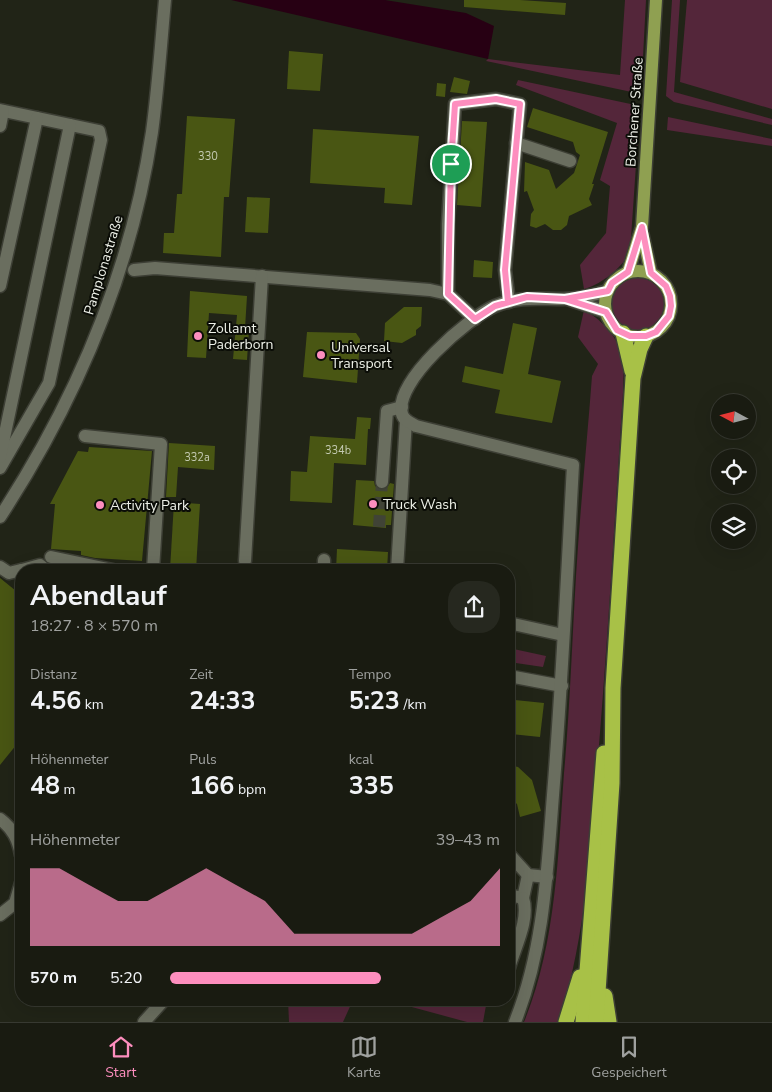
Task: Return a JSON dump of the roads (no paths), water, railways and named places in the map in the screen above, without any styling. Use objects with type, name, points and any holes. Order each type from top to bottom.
[{"type":"highway","points":[[623,333],[633,378]]},
{"type":"highway","points":[[596,1022],[612,783],[613,688],[633,378],[640,349],[646,336]]},
{"type":"highway","points":[[583,1022],[600,781],[613,688]]},
{"type":"highway","points":[[602,930],[604,993],[609,1022]]},
{"type":"highway","points":[[566,1022],[589,944]]},
{"type":"main road","name":"Borchener Straße","points":[[628,272],[642,227],[656,0]]},
{"type":"main road","name":"Borchener Straße","points":[[642,227],[651,273]]},
{"type":"main road","points":[[628,272],[651,273],[666,286],[671,306],[664,325],[646,336],[638,337],[623,333],[612,324],[606,312],[608,291],[612,283],[628,272]]},
{"type":"street","name":"Pamplonastraße","points":[[0,517],[73,390],[118,279],[134,218],[152,132],[165,0]]},
{"type":"street","points":[[448,294],[448,224],[455,104],[496,99],[520,104],[505,270],[508,302]]},
{"type":"street","points":[[0,126],[2,111],[99,131],[100,145],[49,383],[0,468]]},
{"type":"street","points":[[0,286],[37,118]]},
{"type":"street","points":[[0,456],[70,125]]},
{"type":"street","points":[[516,143],[570,161]]},
{"type":"street","points":[[134,270],[155,268],[381,285],[448,294],[475,319]]},
{"type":"street","points":[[245,561],[262,276]]},
{"type":"street","points":[[515,1022],[525,996],[539,940],[546,892],[562,686],[563,635],[573,465],[416,426],[406,420],[402,414],[402,406],[407,386],[428,360],[475,319],[495,306],[527,297],[565,299],[608,291]]},
{"type":"street","points":[[565,299],[606,312]]},
{"type":"street","points":[[382,482],[387,411],[402,406]]},
{"type":"street","points":[[397,564],[406,420]]},
{"type":"street","points":[[85,436],[161,444],[154,564]]},
{"type":"street","points":[[51,557],[84,564]]},
{"type":"street","points":[[0,567],[9,574],[15,572]]},
{"type":"street","points":[[515,624],[563,635]]},
{"type":"street","points":[[515,677],[562,686]]},
{"type":"street","points":[[0,819],[9,826],[15,835]]},
{"type":"street","points":[[515,861],[528,875],[546,877]]},
{"type":"street","points":[[515,930],[526,907],[523,898],[528,875]]},
{"type":"street","points":[[515,896],[523,898]]},
{"type":"street","points":[[0,915],[15,904]]},
{"type":"street","points":[[144,1022],[158,1006]]},
{"type":"street","points":[[161,1006],[161,1022]]},
{"type":"tunnel","points":[[379,527],[382,482]]},
{"type":"place","name":"Zollamt Paderborn","points":[[198,336]]},
{"type":"place","name":"Universal Transport","points":[[321,355]]},
{"type":"place","name":"Truck Wash","points":[[373,504]]},
{"type":"place","name":"Activity Park","points":[[100,505]]}]
